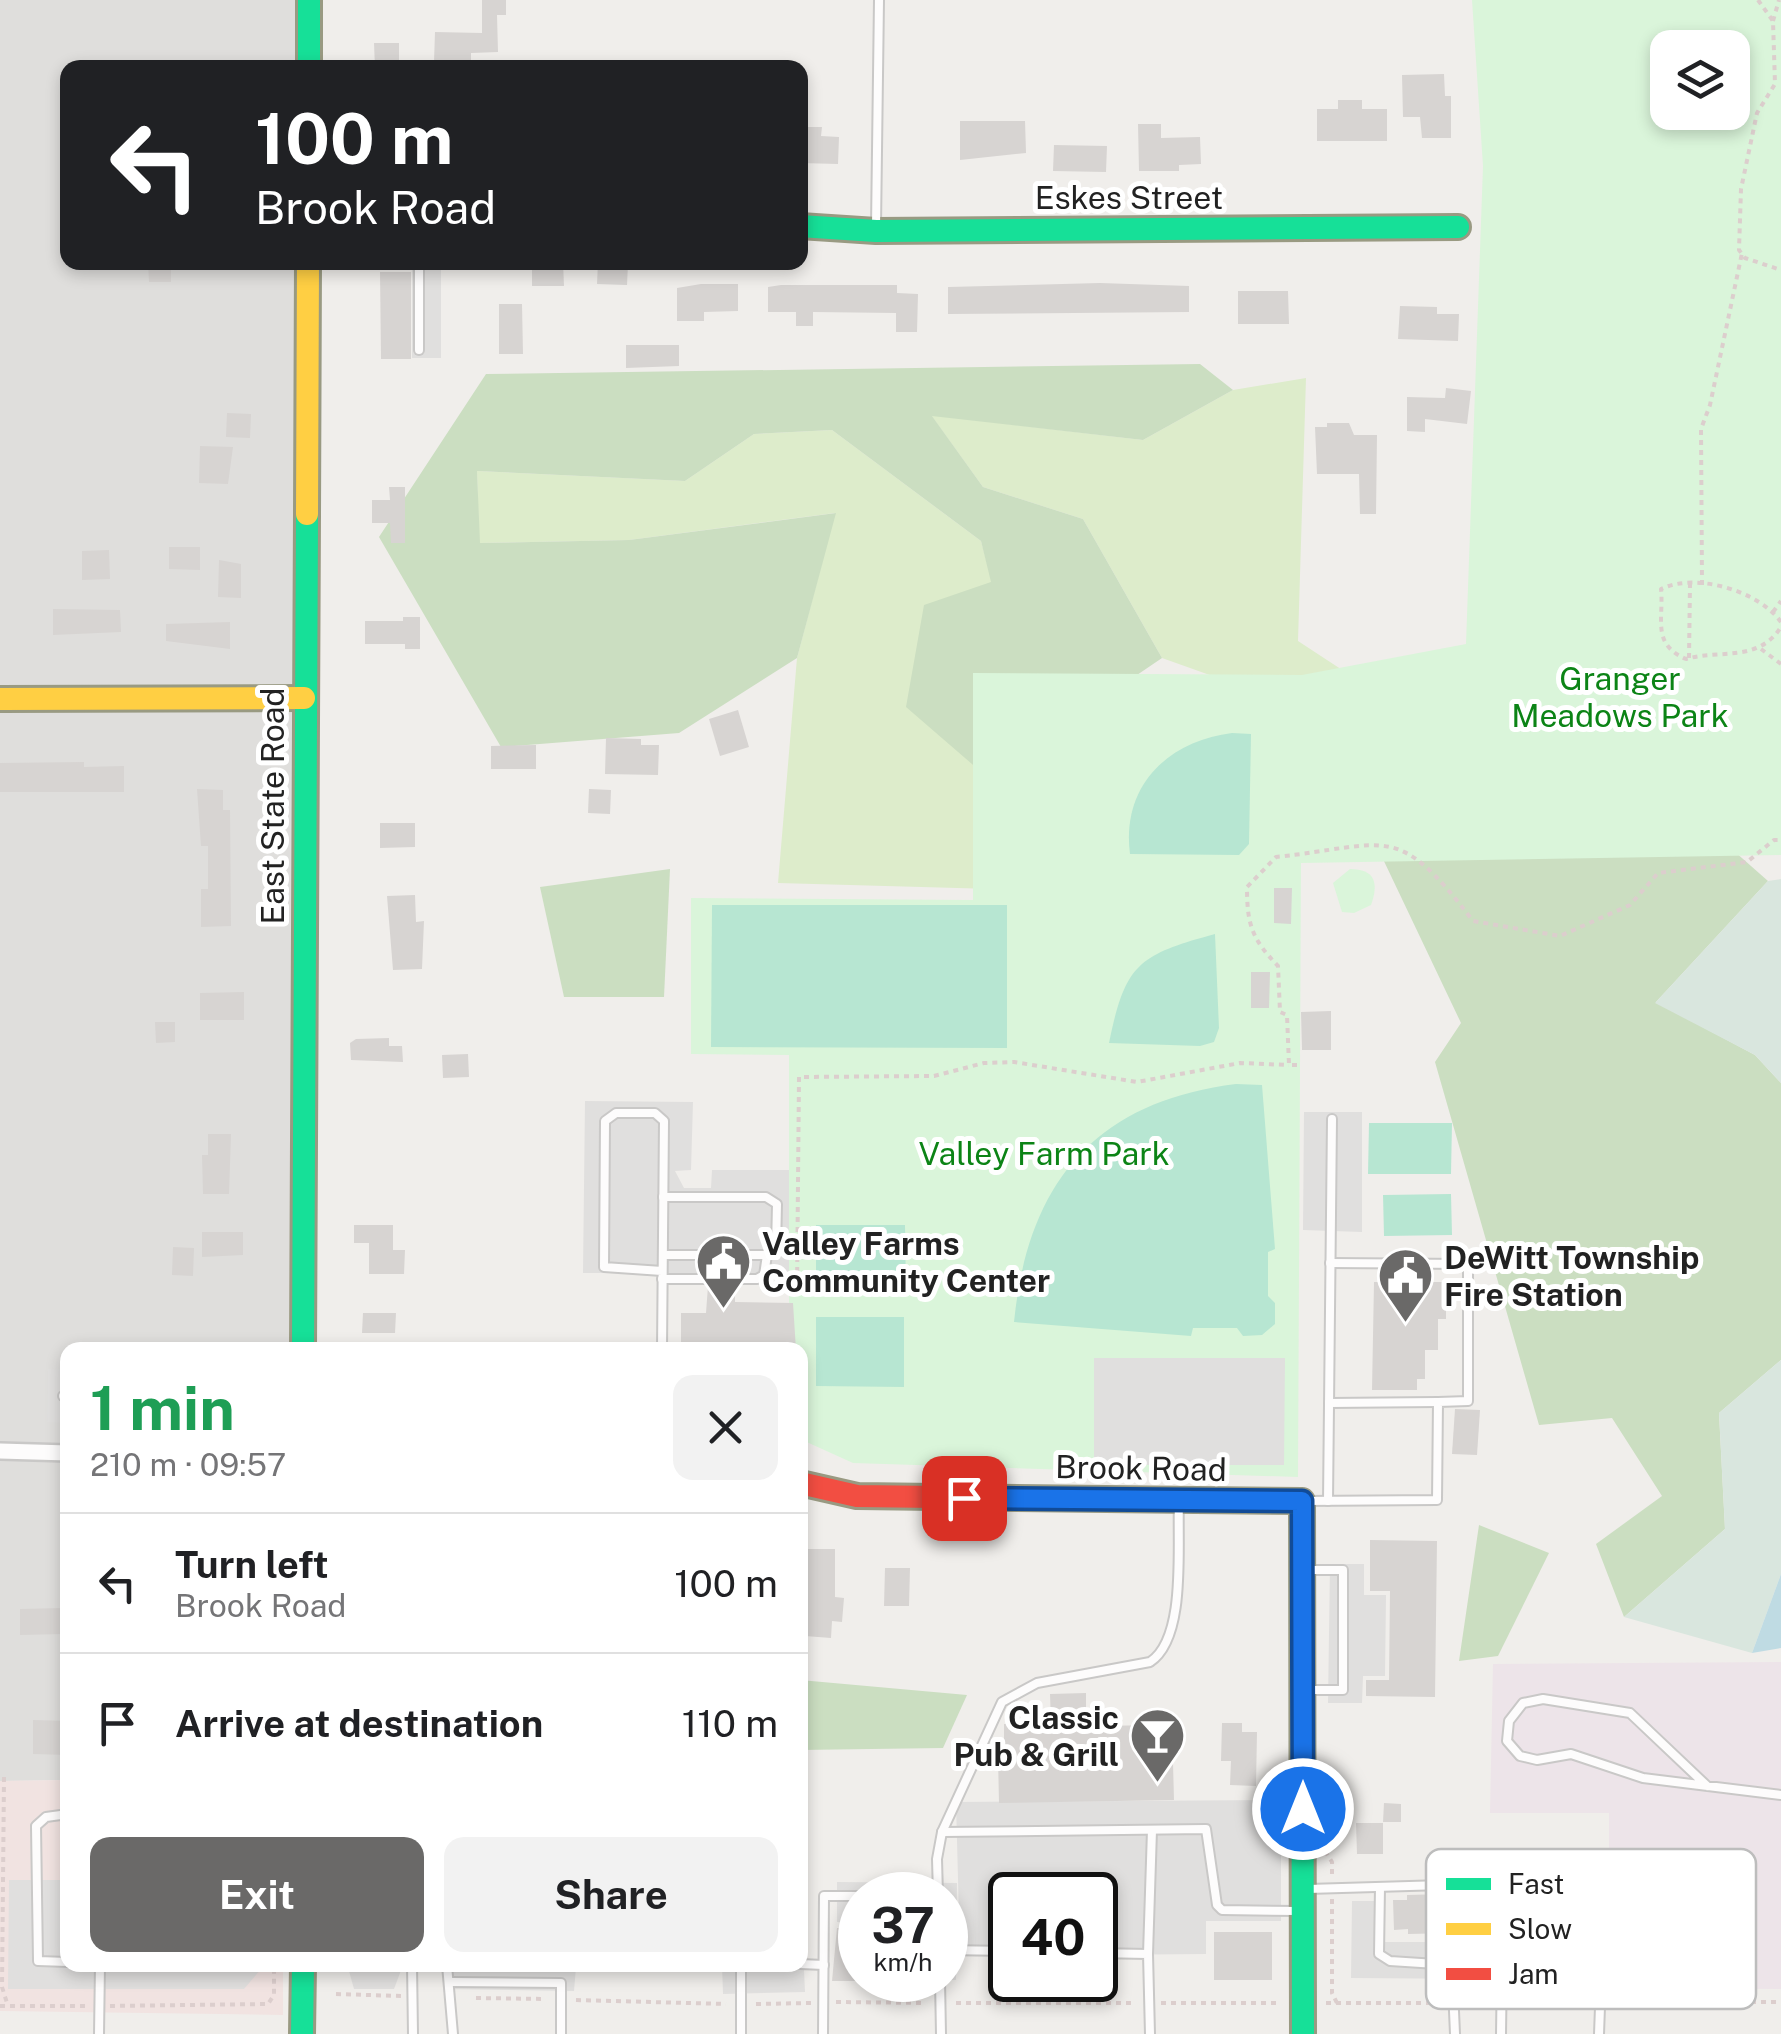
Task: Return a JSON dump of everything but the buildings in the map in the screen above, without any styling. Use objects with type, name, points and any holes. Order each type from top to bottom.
[{"type":"street","points":[[309,0],[309,60]]},
{"type":"street","name":"Eskes Street","points":[[808,226],[876,230],[1458,228]]},
{"type":"street","name":"East State Road","points":[[303,1342],[308,270]]},
{"type":"street","points":[[0,699],[304,698]]},
{"type":"street","points":[[0,1451],[60,1452]]},
{"type":"street","name":"Brook Road","points":[[808,1486],[857,1496],[1302,1501]]},
{"type":"street","points":[[1302,1501],[1303,2034]]},
{"type":"street","points":[[302,2034],[303,1972]]},
{"type":"lane","points":[[876,230],[878,0]]},
{"type":"lane","points":[[418,270],[419,350]]},
{"type":"lane","points":[[662,1342],[662,1275],[664,1120],[655,1113],[616,1113],[605,1121],[604,1267],[662,1275],[757,1278],[764,1276],[767,1255]]},
{"type":"lane","points":[[1328,1500],[1332,1119]]},
{"type":"lane","points":[[663,1197],[766,1197],[778,1204],[776,1249],[767,1255],[663,1255]]},
{"type":"lane","points":[[1329,1403],[1468,1400],[1468,1264],[1330,1263]]},
{"type":"lane","points":[[1302,1501],[1437,1500],[1438,1402]]},
{"type":"lane","points":[[937,1872],[942,1832],[1002,1702],[1037,1683],[1150,1662],[1162,1654],[1172,1632],[1179,1502]]},
{"type":"lane","points":[[1302,1570],[1343,1570],[1343,1690],[1302,1690]]},
{"type":"lane","points":[[1708,1786],[1630,1713],[1543,1698],[1523,1703],[1508,1720],[1507,1740],[1520,1756],[1537,1760],[1571,1754],[1643,1778],[1781,1795]]},
{"type":"lane","points":[[60,1815],[46,1817],[36,1826],[38,1961],[60,1962]]},
{"type":"lane","points":[[942,1832],[1206,1829],[1210,1834],[1217,1905],[1222,1910],[1380,1887],[1426,1886]]},
{"type":"lane","points":[[1150,2034],[1152,1830]]},
{"type":"lane","points":[[1380,1887],[1380,1954],[1390,1961],[1426,1963]]},
{"type":"lane","points":[[823,2034],[824,1896],[838,1896]]},
{"type":"lane","points":[[1118,1953],[1148,1954]]},
{"type":"lane","points":[[808,1964],[824,1965]]},
{"type":"lane","points":[[99,2034],[100,1972]]},
{"type":"lane","points":[[410,1972],[413,2034]]},
{"type":"lane","points":[[449,1972],[453,2034]]},
{"type":"lane","points":[[741,1972],[741,2034]]},
{"type":"lane","points":[[451,1982],[561,1984],[561,2034]]},
{"type":"lane","points":[[940,2003],[942,2034]]},
{"type":"path","points":[[1758,0],[1774,21]]},
{"type":"path","points":[[1702,585],[1701,429],[1710,405],[1742,253],[1745,170],[1757,113],[1775,84],[1774,21],[1779,0]]},
{"type":"path","points":[[1742,253],[1781,270]]},
{"type":"path","points":[[1689,658],[1690,584]]},
{"type":"path","points":[[1702,585],[1740,594],[1774,612],[1781,625],[1760,648],[1689,658],[1673,654],[1662,640],[1658,621],[1661,588],[1702,585]]},
{"type":"path","points":[[1774,612],[1781,601]]},
{"type":"path","points":[[1760,648],[1781,664]]},
{"type":"path","points":[[1290,1065],[1288,1015],[1280,1012],[1278,966],[1254,942],[1247,926],[1247,888],[1276,858],[1320,855],[1362,843],[1392,844],[1436,872],[1474,921],[1560,936],[1630,905],[1658,873],[1747,862],[1774,840],[1781,840]]},
{"type":"path","points":[[799,1077],[934,1076],[984,1064],[1014,1062],[1137,1082],[1240,1063],[1297,1065]]},
{"type":"path","points":[[4,1777],[2,1986],[8,2006]]},
{"type":"path","points":[[0,2006],[254,2006],[268,2004],[274,1996],[274,1972]]},
{"type":"path","points":[[336,1994],[412,1996]]},
{"type":"path","points":[[452,1997],[740,2004],[1426,2003]]},
{"type":"path","points":[[1756,2001],[1781,2002]]},
{"type":"shaded area","points":[[0,0],[307,0],[307,60],[60,60],[60,270],[306,270],[289,1342],[60,1342],[60,1445],[0,1445]]},
{"type":"shaded area","points":[[412,270],[441,270],[441,358],[412,358]]},
{"type":"shaded area","points":[[1781,879],[1781,1083],[1755,1055],[1655,1003],[1768,881]]},
{"type":"shaded area","points":[[585,1101],[693,1102],[691,1170],[675,1171],[684,1188],[711,1188],[712,1170],[789,1170],[789,1273],[583,1273]]},
{"type":"shaded area","points":[[1304,1112],[1362,1112],[1362,1232],[1303,1230]]},
{"type":"shaded area","points":[[1094,1358],[1285,1358],[1284,1465],[1094,1465]]},
{"type":"shaded area","points":[[1781,1360],[1781,1574],[1752,1653],[1624,1617],[1725,1529],[1719,1413]]},
{"type":"shaded area","points":[[48,1369],[60,1370],[60,1423],[47,1422]]},
{"type":"shaded area","points":[[0,1459],[60,1460],[60,1780],[0,1781]]},
{"type":"shaded area","points":[[1330,1564],[1364,1564],[1364,1595],[1386,1595],[1385,1676],[1363,1676],[1362,1703],[1328,1703]]},
{"type":"shaded area","points":[[1781,1662],[1781,1989],[1756,1989],[1756,1849],[1609,1849],[1609,1813],[1490,1813],[1493,1664]]},
{"type":"shaded area","points":[[60,1780],[60,1972],[283,1972],[283,2015],[0,2011],[0,1781]]},
{"type":"shaded area","points":[[1281,1800],[1281,1921],[1206,1921],[1206,1954],[1118,1955],[1118,1872],[988,1872],[988,1955],[968,1956],[968,1872],[958,1872],[956,1802]]},
{"type":"shaded area","points":[[9,1880],[60,1880],[60,1972],[259,1972],[244,1989],[8,1989]]},
{"type":"shaded area","points":[[1352,1901],[1385,1901],[1385,1942],[1426,1942],[1426,1979],[1351,1978]]},
{"type":"shaded area","points":[[349,1972],[400,1972],[394,1989],[354,1989]]},
{"type":"shaded area","points":[[444,1972],[576,1972],[574,1991],[445,1989]]},
{"type":"shaded area","points":[[722,1972],[804,1972],[805,1992],[723,1994]]},
{"type":"green space","points":[[1472,0],[1781,0],[1781,855],[1301,863],[1298,1477],[853,1463],[808,1443],[808,1342],[789,1342],[789,1055],[691,1054],[691,898],[973,900],[973,673],[1302,675],[1466,644],[1483,166]]},
{"type":"green space","points":[[1200,364],[1233,390],[1143,440],[932,416],[983,487],[1083,519],[1162,658],[987,777],[906,707],[924,605],[991,582],[981,541],[832,430],[754,434],[685,481],[477,471],[480,543],[629,540],[836,513],[797,658],[679,733],[501,747],[379,537],[486,374]]},
{"type":"green space","points":[[1306,378],[1298,641],[1356,679],[1313,712],[1162,658],[1083,519],[983,487],[931,415],[1143,440],[1233,390]]},
{"type":"green space","points":[[832,430],[981,541],[992,582],[987,777],[993,889],[778,883],[797,658],[835,513],[629,540],[479,543],[477,471],[685,481],[754,434]]},
{"type":"green space","points":[[1313,712],[1717,836],[1768,881],[1656,1002],[1755,1055],[1781,1083],[1781,1360],[1719,1413],[1725,1529],[1624,1617],[1596,1544],[1662,1496],[1612,1418],[1539,1425],[1435,1062],[1461,1023]]},
{"type":"green space","points":[[1232,733],[1251,734],[1249,844],[1239,855],[1130,854],[1133,808],[1154,771],[1188,746]]},
{"type":"green space","points":[[670,869],[664,997],[564,997],[540,887]]},
{"type":"green space","points":[[1350,869],[1370,875],[1375,890],[1371,905],[1354,913],[1342,912],[1333,883]]},
{"type":"green space","points":[[712,905],[1007,905],[1007,1048],[711,1047]]},
{"type":"green space","points":[[1215,934],[1219,1028],[1214,1042],[1200,1046],[1109,1043],[1121,996],[1139,967],[1168,949]]},
{"type":"green space","points":[[1236,1084],[1262,1085],[1275,1249],[1268,1252],[1268,1296],[1275,1303],[1275,1324],[1262,1335],[1243,1336],[1237,1328],[1193,1328],[1191,1336],[1014,1322],[1034,1229],[1053,1191],[1077,1158],[1107,1131],[1143,1109],[1186,1094]]},
{"type":"green space","points":[[1369,1123],[1452,1123],[1451,1174],[1368,1174]]},
{"type":"green space","points":[[1451,1194],[1452,1235],[1384,1236],[1383,1195]]},
{"type":"green space","points":[[816,1225],[905,1225],[906,1293],[816,1294]]},
{"type":"green space","points":[[816,1317],[904,1317],[904,1387],[816,1386]]},
{"type":"green space","points":[[1479,1525],[1549,1553],[1498,1656],[1459,1661]]},
{"type":"green space","points":[[808,1681],[967,1695],[943,1748],[808,1750]]},
{"type":"water","points":[[1781,1574],[1781,1648],[1752,1653]]},
{"type":"traffic: fast","points":[[309,0],[309,60]]},
{"type":"traffic: fast","points":[[808,227],[876,231],[1458,227]]},
{"type":"traffic: fast","points":[[303,1342],[307,514]]},
{"type":"traffic: fast","points":[[1196,1500],[1302,1501],[1303,2034]]},
{"type":"traffic: fast","points":[[302,2034],[303,1972]]},
{"type":"traffic: slow","points":[[307,514],[308,270]]},
{"type":"traffic: slow","points":[[0,699],[304,698]]},
{"type":"traffic: jam","points":[[808,1485],[857,1496],[1196,1500]]},
{"type":"place","name":"Valley Farms Community Center","points":[[723,1310]]},
{"type":"place","name":"DeWitt Township Fire Station","points":[[1405,1324]]},
{"type":"place","name":"Classic Pub & Grill","points":[[1158,1784]]},
{"type":"route","points":[[964,1498],[1302,1501],[1303,1809]]},
{"type":"park label","name":"Granger Meadows Park","points":[[1620,696]]},
{"type":"park label","name":"Valley Farm Park","points":[[1044,1153]]}]
